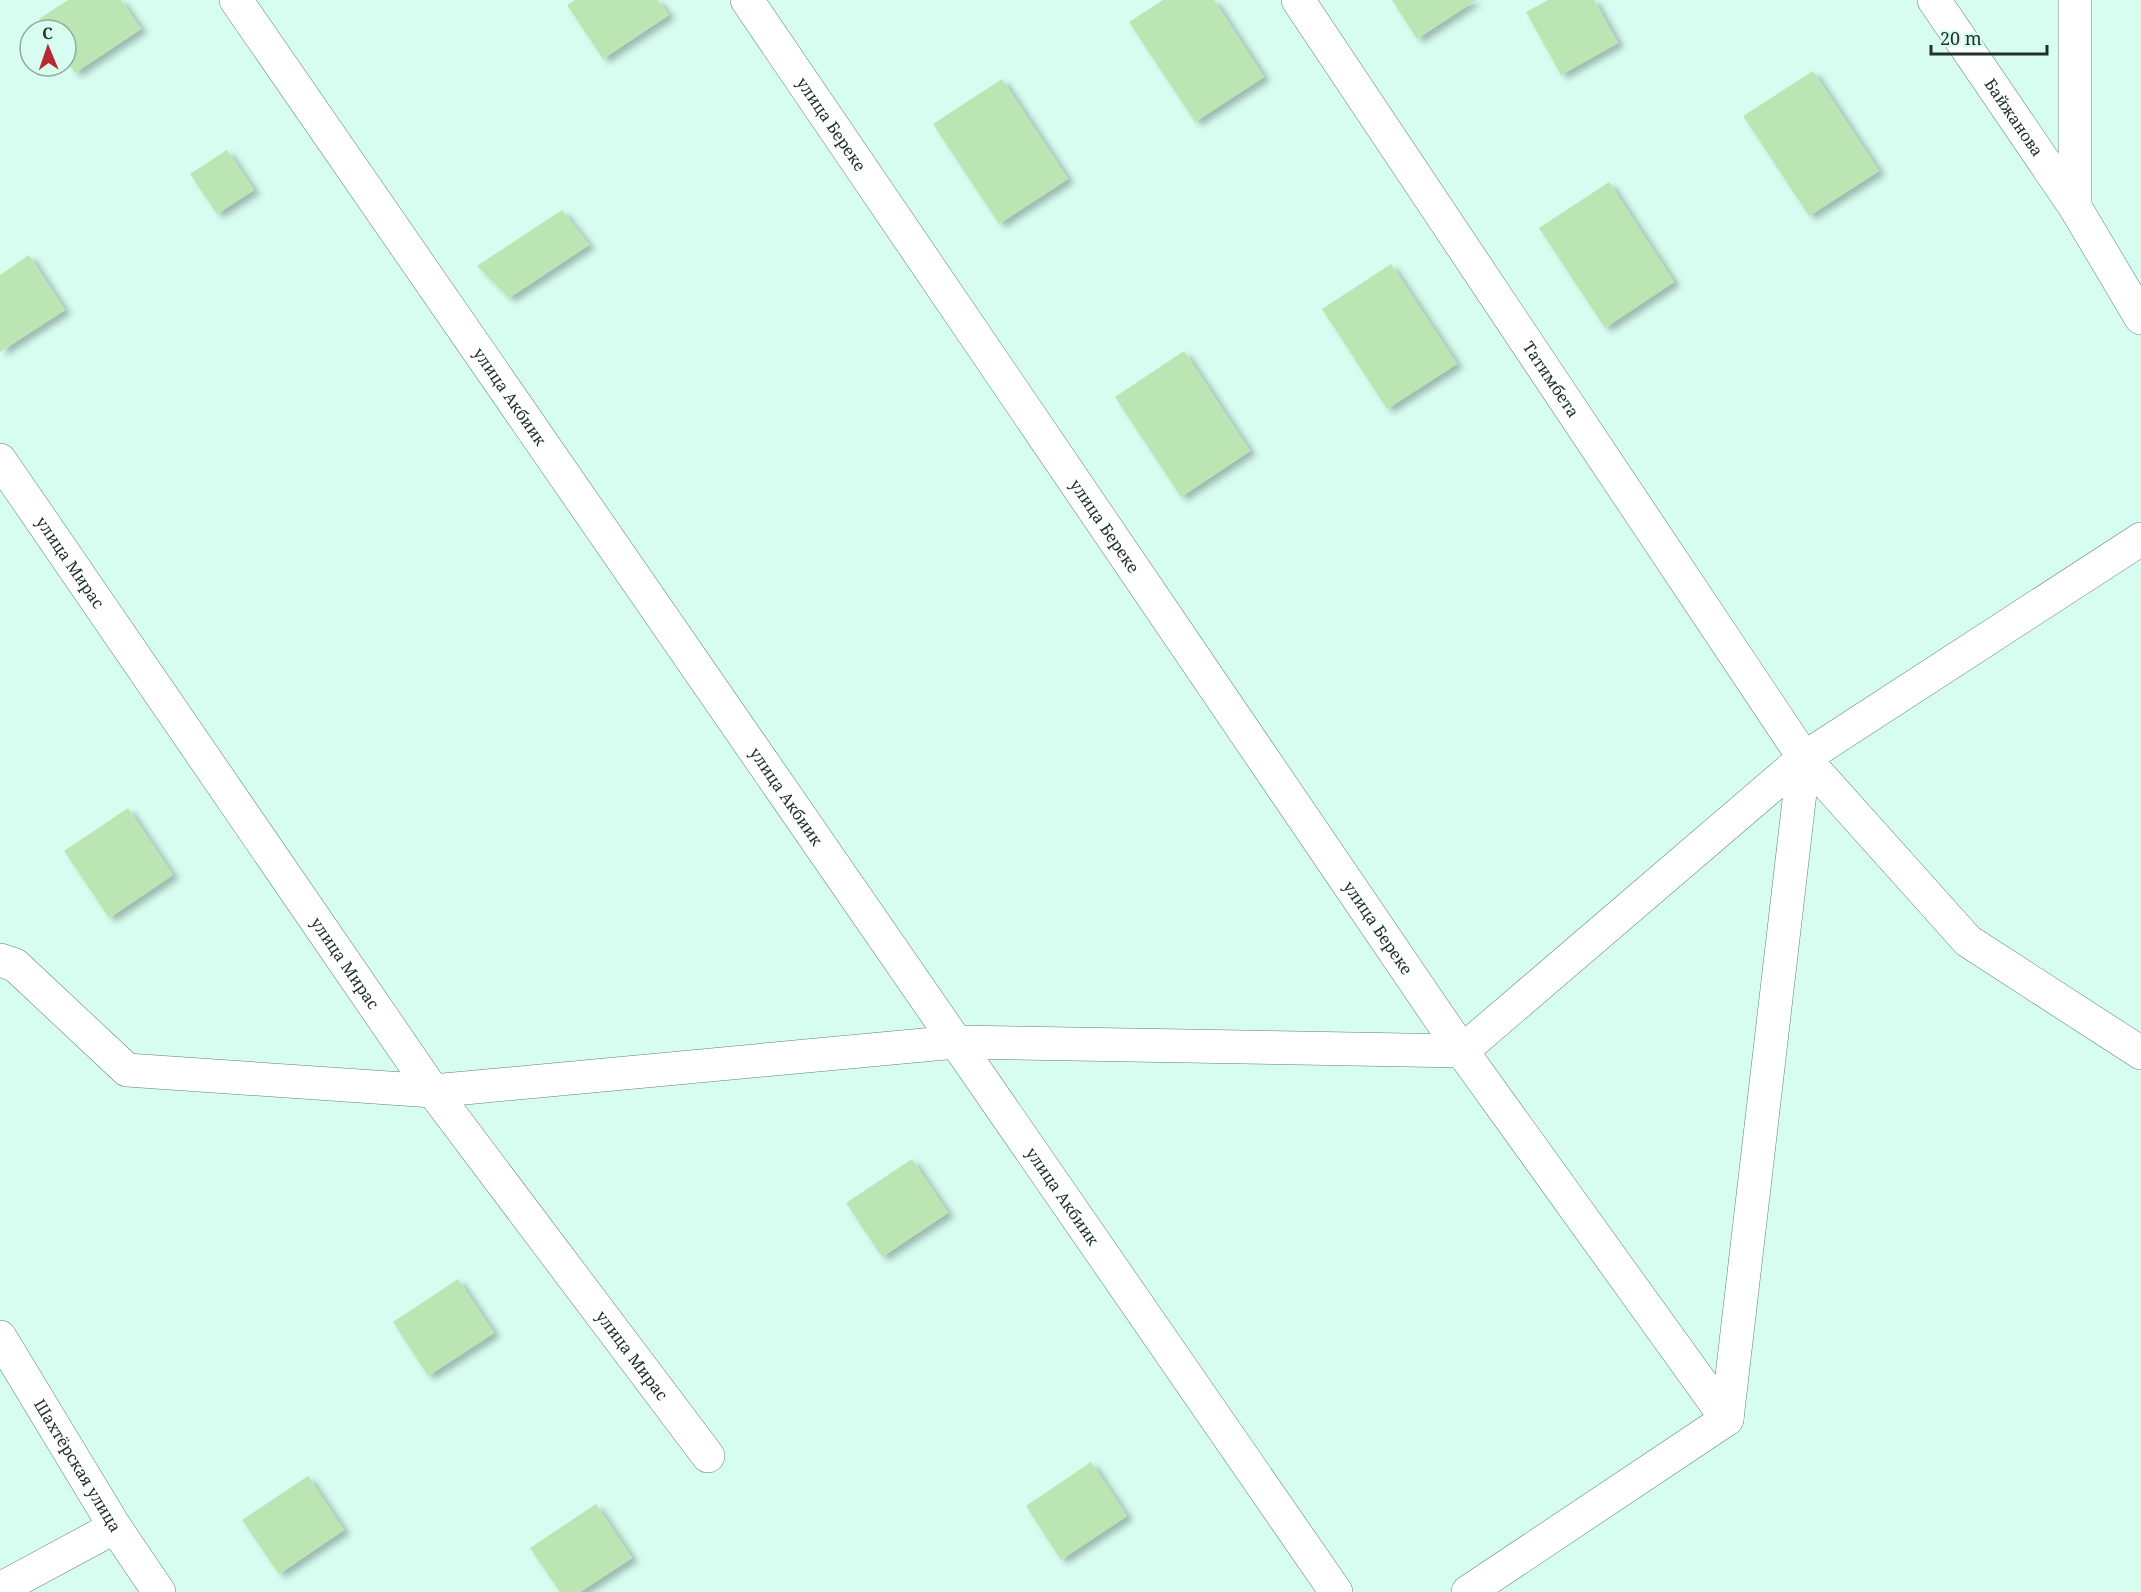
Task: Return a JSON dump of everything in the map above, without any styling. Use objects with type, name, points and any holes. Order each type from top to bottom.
[{"type":"street","name":"улица Акбиик","points":[[236,0],[1336,1592]]},
{"type":"street","name":"улица Береке","points":[[747,0],[1462,1051],[1727,1419]]},
{"type":"street","name":"Татимбета","points":[[1298,0],[1804,758],[1968,941],[2141,1053]]},
{"type":"street","name":"Байжанова","points":[[1934,0],[2075,207],[2141,318]]},
{"type":"street","points":[[2075,0],[2075,207]]},
{"type":"street","name":"улица Мирас","points":[[0,460],[433,1091],[708,1456]]},
{"type":"street","points":[[0,960],[15,965],[127,1070],[433,1091],[956,1042],[1462,1051],[1804,758],[2141,539]]},
{"type":"street","points":[[1467,1592],[1727,1419],[1804,758]]},
{"type":"street","name":"Шахтёрская улица","points":[[0,1337],[115,1527],[159,1592]]},
{"type":"street","points":[[0,1589],[115,1527]]},
{"type":"building","points":[[68,0],[121,0],[141,29],[78,71],[78,18],[41,18]]},
{"type":"building","points":[[575,0],[658,0],[669,15],[603,59],[567,5]]},
{"type":"building","points":[[1163,0],[1214,0],[1264,77],[1195,122],[1129,22]]},
{"type":"building","points":[[1392,0],[1476,0],[1417,39]]},
{"type":"building","points":[[1548,0],[1594,0],[1618,43],[1561,75],[1526,12]]},
{"type":"building","points":[[1813,71],[1879,171],[1809,216],[1743,116]]},
{"type":"building","points":[[1002,79],[1068,179],[999,224],[933,124]]},
{"type":"building","points":[[227,150],[254,190],[217,214],[190,174]]},
{"type":"building","points":[[1609,182],[1674,282],[1605,328],[1539,228]]},
{"type":"building","points":[[562,210],[589,245],[509,298],[477,266]]},
{"type":"building","points":[[29,255],[65,310],[0,352],[0,275]]},
{"type":"building","points":[[1391,264],[1457,364],[1387,409],[1322,309]]},
{"type":"building","points":[[1184,351],[1250,451],[1181,497],[1115,397]]},
{"type":"building","points":[[128,808],[173,875],[109,918],[64,851]]},
{"type":"building","points":[[912,1159],[948,1213],[882,1257],[846,1203]]},
{"type":"building","points":[[458,1279],[494,1333],[428,1376],[393,1322]]},
{"type":"building","points":[[1091,1462],[1127,1516],[1061,1560],[1026,1506]]},
{"type":"building","points":[[308,1476],[344,1530],[279,1574],[242,1520]]},
{"type":"building","points":[[596,1504],[632,1558],[580,1592],[560,1592],[530,1548]]}]
